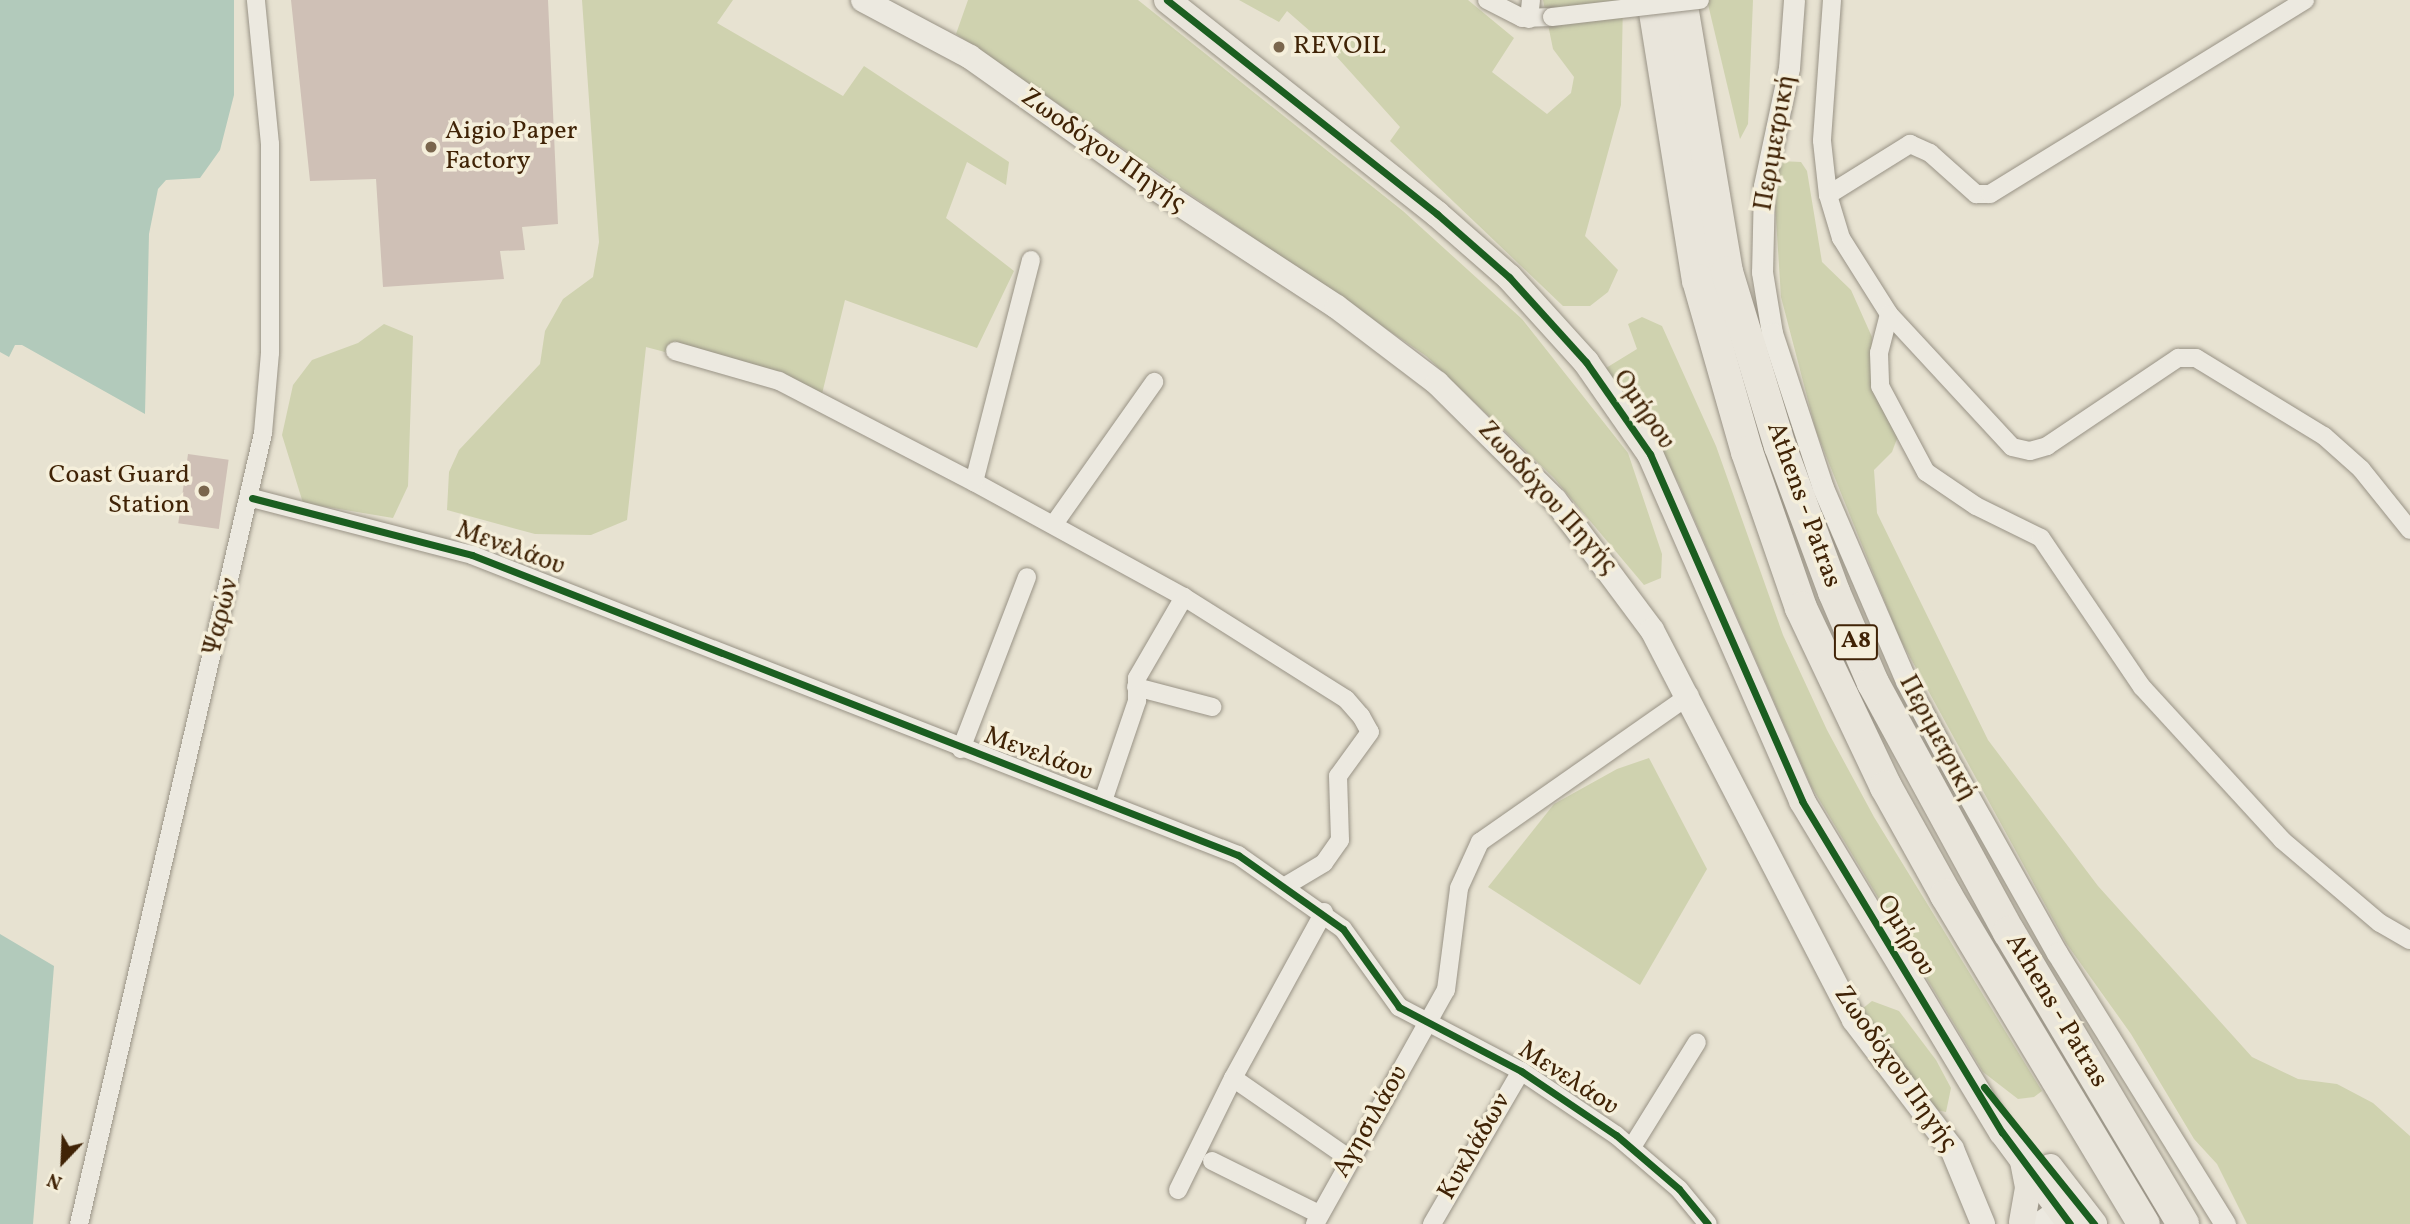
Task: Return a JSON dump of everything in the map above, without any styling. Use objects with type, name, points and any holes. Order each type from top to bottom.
[{"type":"highway","name":"Athens - Patras","points":[[1653,0],[1698,280],[1747,452],[1801,608],[1886,787],[1946,895],[2144,1224]]},
{"type":"highway","name":"Athens - Patras","points":[[1681,0],[1727,272],[1780,446],[1834,592],[1873,683],[2009,932],[2183,1224]]},
{"type":"main road","name":"Ζωοδόχου Πηγής","points":[[863,0],[970,57],[1155,188],[1336,307],[1437,383],[1586,536],[1621,581],[1690,695],[1779,880],[1854,1020],[1952,1149],[1983,1224]]},
{"type":"main road","name":"Ομήρου","points":[[1167,0],[1437,214],[1517,286],[1586,362],[1656,465],[1802,802],[2051,1212],[2094,1224]]},
{"type":"main road","name":"Ομήρου","points":[[1952,1050],[2021,1157],[2051,1212]]},
{"type":"main road","points":[[2021,1157],[2028,1187],[2051,1212]]},
{"type":"street","name":"Ψαρών","points":[[79,1224],[252,498],[270,353],[270,144],[256,0]]},
{"type":"street","points":[[1487,0],[1529,19],[1700,0]]},
{"type":"street","points":[[1529,19],[1531,0]]},
{"type":"street","name":"Περιμετρική","points":[[1794,0],[1789,68],[1764,186],[1762,272],[1772,333],[1823,488],[1890,647],[1945,756],[2057,953],[2225,1224]]},
{"type":"street","points":[[1832,0],[1822,141],[1828,195],[1852,260],[1889,314],[2012,447],[2030,451],[2067,433],[2178,358],[2196,358],[2324,436],[2361,469],[2410,530]]},
{"type":"street","points":[[1828,195],[1910,144],[1930,153],[1976,194],[1990,194],[2305,0]]},
{"type":"street","points":[[974,482],[1031,260]]},
{"type":"street","points":[[1889,314],[1879,353],[1880,386],[1926,472],[1976,506],[2041,538],[2142,687],[2282,840],[2380,923],[2410,940]]},
{"type":"street","points":[[675,351],[779,381],[974,482],[1184,597],[1346,699],[1370,732],[1338,776],[1341,834],[1335,850],[1318,868],[1287,885]]},
{"type":"street","points":[[1054,524],[1154,382]]},
{"type":"street","name":"Μενελάου","points":[[252,498],[472,555],[961,749],[1103,801],[1238,855],[1324,912],[1357,945],[1390,998],[1521,1071],[1632,1147],[1708,1224]]},
{"type":"street","points":[[961,749],[1027,577]]},
{"type":"street","points":[[1103,801],[1137,701],[1136,687],[1184,597]]},
{"type":"street","points":[[1136,687],[1212,707]]},
{"type":"street","name":"Αγησιλάου","points":[[1317,1219],[1450,981],[1459,888],[1475,850],[1494,827],[1656,715],[1690,695]]},
{"type":"street","points":[[1178,1189],[1233,1078],[1324,912]]},
{"type":"street","points":[[1632,1147],[1697,1042]]},
{"type":"street","name":"Κυκλάδων","points":[[1432,1224],[1521,1071]]},
{"type":"street","points":[[1233,1078],[1349,1159]]},
{"type":"street","points":[[1212,1161],[1317,1219]]},
{"type":"shaded area","points":[[0,0],[234,0],[234,95],[220,150],[200,178],[166,180],[158,189],[149,234],[145,414],[22,345],[15,345],[9,357],[0,352]]},
{"type":"shaded area","points":[[582,0],[733,0],[717,23],[843,96],[864,66],[1009,162],[1006,185],[967,162],[946,218],[1014,271],[977,348],[845,300],[819,406],[748,374],[646,347],[627,520],[591,535],[535,534],[447,510],[449,472],[459,450],[540,364],[545,331],[563,299],[593,277],[599,242]]},
{"type":"shaded area","points":[[968,0],[1138,0],[1403,211],[1522,319],[1628,453],[1662,554],[1661,578],[1644,585],[1554,478],[1426,356],[956,34]]},
{"type":"shaded area","points":[[1239,0],[1468,0],[1514,38],[1492,72],[1547,114],[1571,93],[1574,77],[1553,49],[1543,0],[1623,0],[1621,105],[1585,236],[1618,270],[1608,292],[1590,306],[1563,306],[1390,141],[1400,127],[1327,46],[1287,11],[1279,22]]},
{"type":"shaded area","points":[[1707,0],[1753,0],[1748,124],[1740,139]]},
{"type":"shaded area","points":[[1780,161],[1801,162],[1807,171],[1822,262],[1851,290],[1872,337],[1873,373],[1898,436],[1892,452],[1874,470],[1877,513],[1988,740],[2098,886],[2252,1057],[2298,1079],[2337,1084],[2373,1103],[2410,1136],[2410,1224],[2247,1224],[2217,1164],[2194,1139],[2131,1034],[2066,943],[1899,637],[1816,431],[1781,297],[1775,203]]},
{"type":"shaded area","points":[[1642,317],[1662,326],[1716,446],[1783,635],[1827,730],[1874,817],[2042,1091],[2034,1097],[2018,1099],[1983,1072],[1811,786],[1678,482],[1606,368],[1637,349],[1628,324]]},
{"type":"shaded area","points":[[384,324],[413,336],[408,486],[393,518],[303,503],[282,435],[293,385],[312,360],[358,343]]},
{"type":"shaded area","points":[[1649,758],[1707,869],[1640,985],[1488,887],[1554,804],[1617,769]]},
{"type":"shaded area","points":[[0,934],[54,966],[33,1224],[0,1224]]},
{"type":"shaded area","points":[[1872,1001],[1899,1011],[1936,1060],[1951,1088],[1946,1112],[1936,1110],[1875,1036],[1862,1009]]},
{"type":"building","name":"Aigio Paper Factory","points":[[291,0],[548,0],[558,224],[522,227],[525,250],[500,251],[504,279],[383,287],[376,179],[310,181]]},
{"type":"building","name":"Coast Guard Station","points":[[188,454],[229,460],[219,529],[178,523]]},
{"type":"cycle path","points":[[1167,0],[1437,214],[1509,277],[1586,362],[1650,454],[1802,801],[2002,1132],[2070,1224]]},
{"type":"cycle path","points":[[252,498],[472,555],[1238,855],[1343,929],[1399,1007],[1521,1071],[1616,1135],[1679,1189],[1708,1224]]},
{"type":"cycle path","points":[[1984,1087],[2094,1224]]},
{"type":"place","name":"REVOIL","points":[[1279,47]]},
{"type":"place","name":"Aigio Paper Factory","points":[[431,147]]},
{"type":"place","name":"Coast Guard Station","points":[[204,491]]}]
